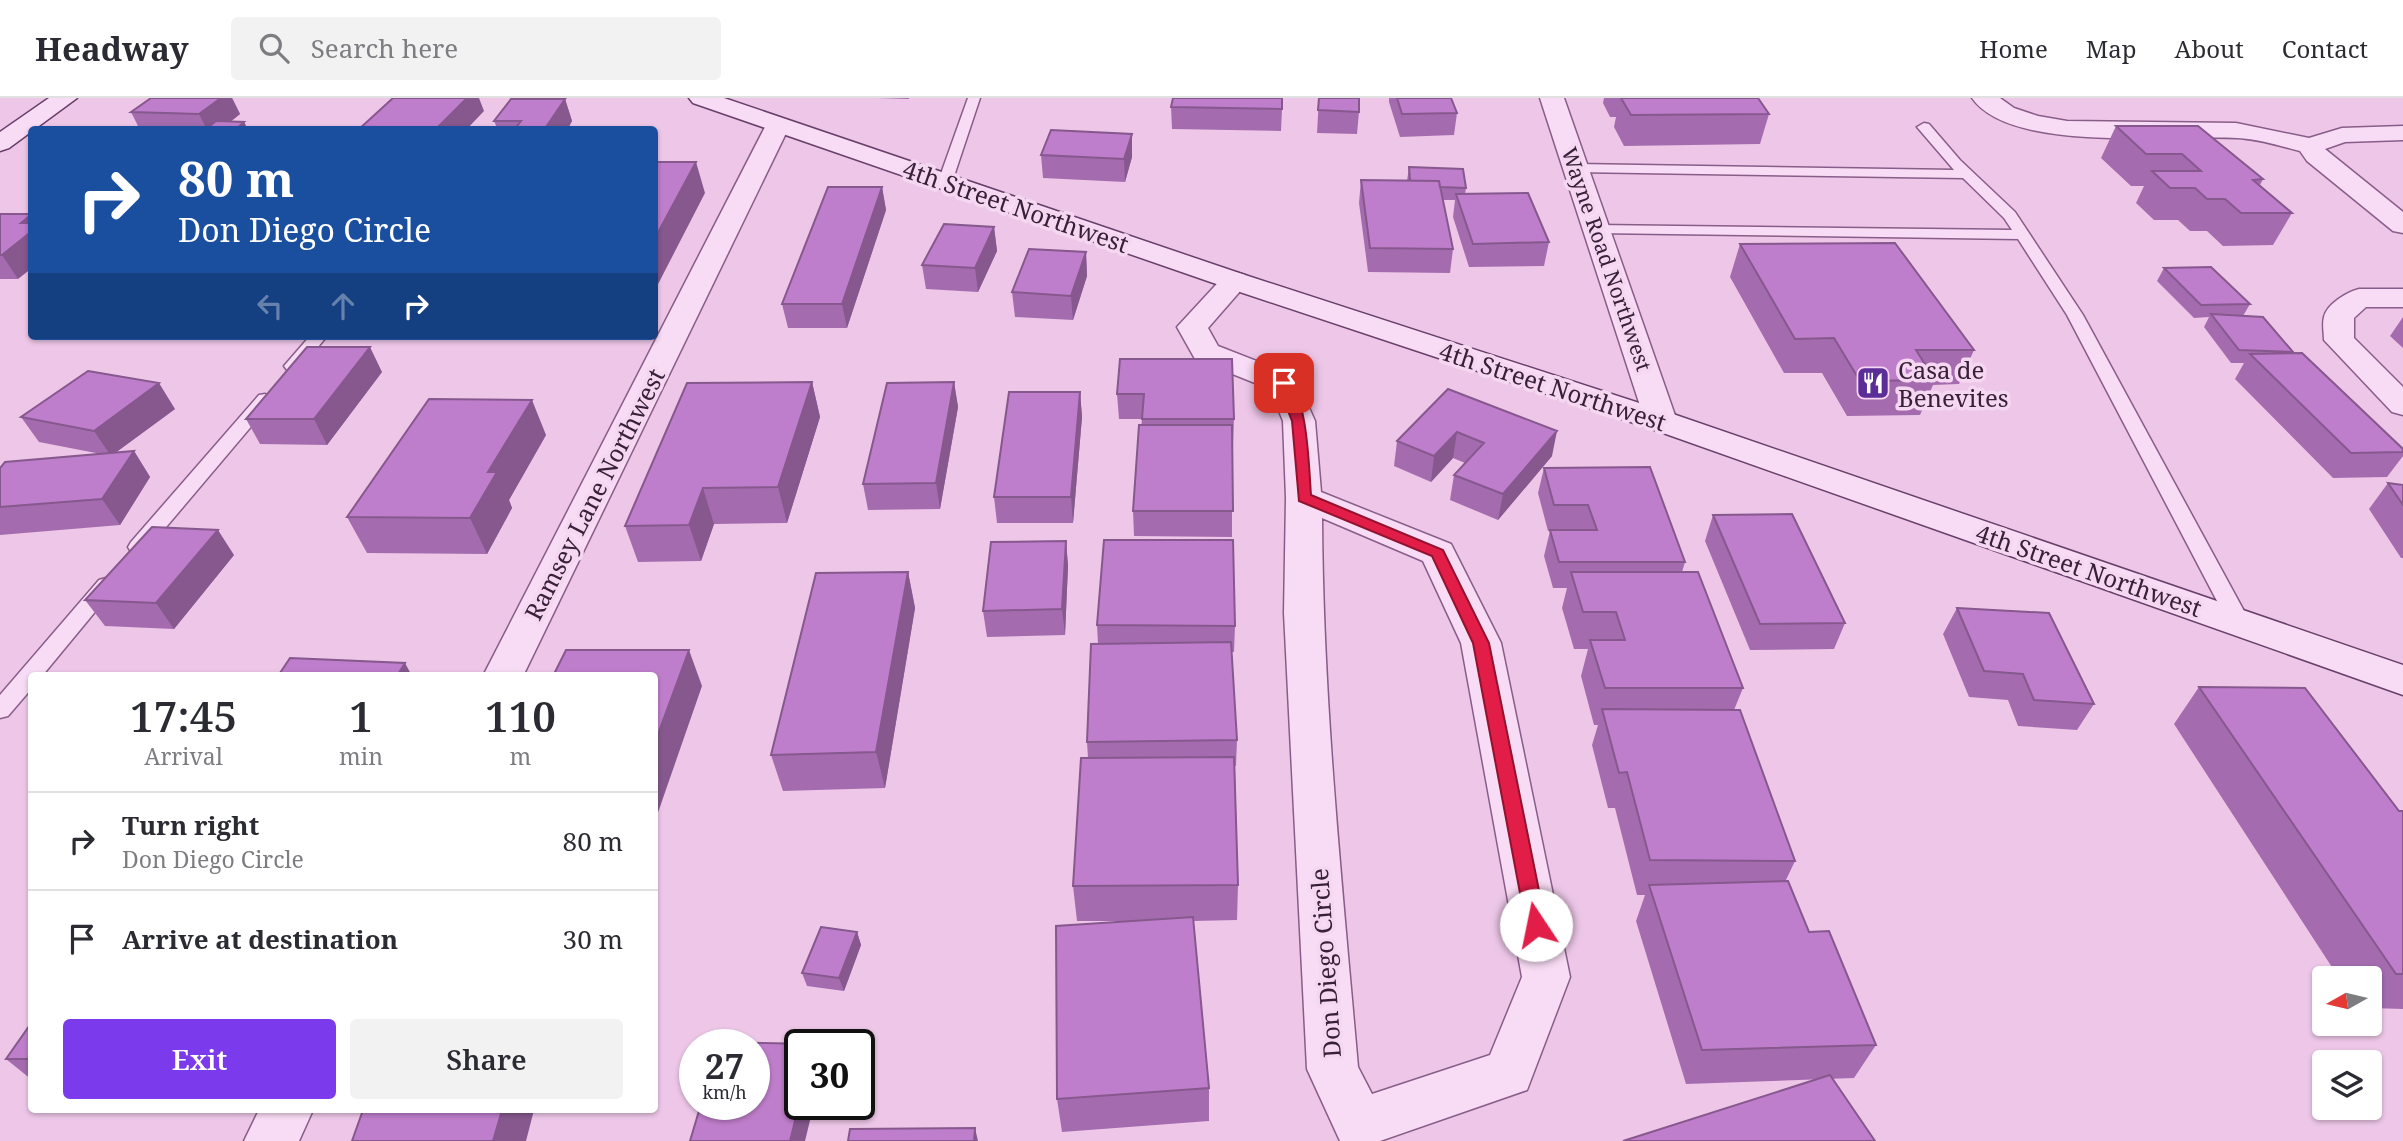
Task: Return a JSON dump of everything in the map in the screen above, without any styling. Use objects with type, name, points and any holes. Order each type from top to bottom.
[{"type":"street","points":[[0,143],[65,98]]},
{"type":"street","name":"4th Street Northwest","points":[[701,98],[1235,281],[1661,421],[2403,680]]},
{"type":"street","name":"Wayne Road Northwest","points":[[1552,98],[1661,421]]},
{"type":"street","points":[[1984,98],[2010,116],[2052,127],[2239,130],[2310,146],[2342,135],[2403,133]]},
{"type":"street","name":"Ramsey Lane Northwest","points":[[505,672],[778,125]]},
{"type":"street","points":[[2310,146],[2316,156],[2403,225]]},
{"type":"street","name":"Don Diego Circle","points":[[1235,281],[1192,327],[1206,352],[1284,383],[1299,421],[1304,498],[1304,640],[1334,1069],[1359,1123],[1509,1073],[1546,977],[1481,643],[1438,553],[1304,498]]},
{"type":"street","points":[[2403,298],[2359,298],[2339,315],[2339,340],[2403,405]]},
{"type":"street","points":[[271,1141],[285,1113]]},
{"type":"lane","points":[[944,182],[974,98]]},
{"type":"lane","points":[[1924,127],[2010,215],[2024,235],[2074,314],[2239,622]]},
{"type":"lane","points":[[1576,168],[1969,174]]},
{"type":"lane","points":[[1597,229],[2024,235]]},
{"type":"lane","points":[[33,672],[316,340]]},
{"type":"lane","points":[[0,710],[28,677]]},
{"type":"building","points":[[151,98],[221,98],[199,114],[131,112]]},
{"type":"building","points":[[393,98],[467,98],[439,126],[362,126]]},
{"type":"building","points":[[1173,98],[1282,98],[1282,109],[1171,107]]},
{"type":"building","points":[[1319,98],[1359,98],[1359,112],[1318,110]]},
{"type":"building","points":[[1397,98],[1451,98],[1457,113],[1402,114]]},
{"type":"building","points":[[1621,98],[1758,98],[1769,114],[1631,115]]},
{"type":"building","points":[[511,99],[565,99],[547,126],[517,126],[521,121],[494,121]]},
{"type":"building","points":[[216,121],[244,122],[240,126],[210,126]]},
{"type":"building","points":[[2116,126],[2198,126],[2263,179],[2253,180],[2292,213],[2241,213],[2225,199],[2207,199],[2195,188],[2170,188],[2152,171],[2201,171],[2182,154],[2146,154]]},
{"type":"building","points":[[1051,130],[1132,134],[1124,159],[1041,155]]},
{"type":"building","points":[[658,162],[696,162],[658,233]]},
{"type":"building","points":[[1409,167],[1463,169],[1466,188],[1440,187],[1439,181],[1410,181]]},
{"type":"building","points":[[1361,180],[1439,181],[1453,249],[1370,248]]},
{"type":"building","points":[[828,187],[882,187],[842,304],[782,304]]},
{"type":"building","points":[[1528,193],[1549,242],[1473,244],[1456,194]]},
{"type":"building","points":[[0,214],[28,214],[21,223],[28,223],[28,234],[0,255]]},
{"type":"building","points":[[944,224],[994,227],[975,268],[922,265]]},
{"type":"building","points":[[1895,243],[1974,350],[1916,350],[1935,380],[1860,381],[1834,338],[1795,339],[1740,244]]},
{"type":"building","points":[[1029,249],[1086,252],[1071,296],[1012,292]]},
{"type":"building","points":[[2211,267],[2250,304],[2201,305],[2164,268]]},
{"type":"building","points":[[2211,314],[2263,317],[2293,352],[2239,350]]},
{"type":"building","points":[[307,347],[370,347],[314,419],[246,419]]},
{"type":"building","points":[[2302,353],[2403,449],[2403,452],[2351,453],[2250,354]]},
{"type":"building","points":[[1120,359],[1232,359],[1234,419],[1142,419],[1144,394],[1117,394]]},
{"type":"building","points":[[88,371],[159,383],[94,431],[21,417]]},
{"type":"building","points":[[812,382],[778,487],[703,488],[689,525],[625,526],[687,383]]},
{"type":"building","points":[[954,382],[936,483],[863,484],[887,383]]},
{"type":"building","points":[[1448,389],[1557,431],[1503,494],[1454,475],[1484,443],[1457,432],[1434,456],[1397,441]]},
{"type":"building","points":[[1009,392],[1080,392],[1071,497],[994,497]]},
{"type":"building","points":[[429,399],[532,400],[488,472],[497,472],[470,518],[347,517]]},
{"type":"building","points":[[1139,425],[1232,425],[1233,511],[1133,511]]},
{"type":"building","points":[[134,451],[102,499],[0,507],[0,468],[5,462]]},
{"type":"building","points":[[1650,467],[1685,562],[1559,562],[1550,530],[1597,530],[1588,505],[1554,505],[1544,468]]},
{"type":"building","points":[[2388,483],[2403,485],[2403,505]]},
{"type":"building","points":[[1792,514],[1845,623],[1760,624],[1713,515]]},
{"type":"building","points":[[152,527],[218,530],[156,603],[85,600]]},
{"type":"building","points":[[1104,540],[1233,540],[1235,626],[1097,625]]},
{"type":"building","points":[[1066,541],[1062,609],[983,611],[991,542]]},
{"type":"building","points":[[908,572],[876,752],[771,755],[816,573]]},
{"type":"building","points":[[1571,572],[1698,572],[1743,688],[1605,688],[1590,640],[1625,640],[1616,612],[1583,612]]},
{"type":"building","points":[[1957,608],[2049,613],[2094,704],[2034,700],[2023,674],[1984,671]]},
{"type":"building","points":[[1231,642],[1237,740],[1087,742],[1091,644]]},
{"type":"building","points":[[566,650],[689,650],[658,734],[658,672],[555,672]]},
{"type":"building","points":[[290,658],[405,663],[399,672],[281,672]]},
{"type":"building","points":[[2199,687],[2305,688],[2399,811],[2403,811],[2403,974],[2396,974]]},
{"type":"building","points":[[1602,709],[1740,710],[1795,861],[1650,860],[1627,772],[1619,773]]},
{"type":"building","points":[[1234,757],[1238,885],[1073,886],[1081,758]]},
{"type":"building","points":[[1788,881],[1809,932],[1829,931],[1876,1045],[1702,1050],[1649,885]]},
{"type":"building","points":[[1193,917],[1209,1088],[1057,1099],[1056,926]]},
{"type":"building","points":[[821,927],[857,932],[839,978],[802,973]]},
{"type":"building","points":[[28,1028],[28,1059],[6,1059]]},
{"type":"building","points":[[770,1043],[784,1043],[784,1120],[795,1120],[790,1141],[690,1141],[696,1120],[770,1120]]},
{"type":"building","points":[[1830,1075],[1875,1141],[1623,1141]]},
{"type":"building","points":[[362,1113],[501,1113],[493,1141],[352,1141]]},
{"type":"building","points":[[975,1128],[974,1141],[848,1141],[850,1129]]},
{"type":"place","name":"Casa de Benevites","points":[[1873,383]]},
{"type":"route","points":[[1284,383],[1299,421],[1304,498],[1438,553],[1481,643],[1536,925]]}]
